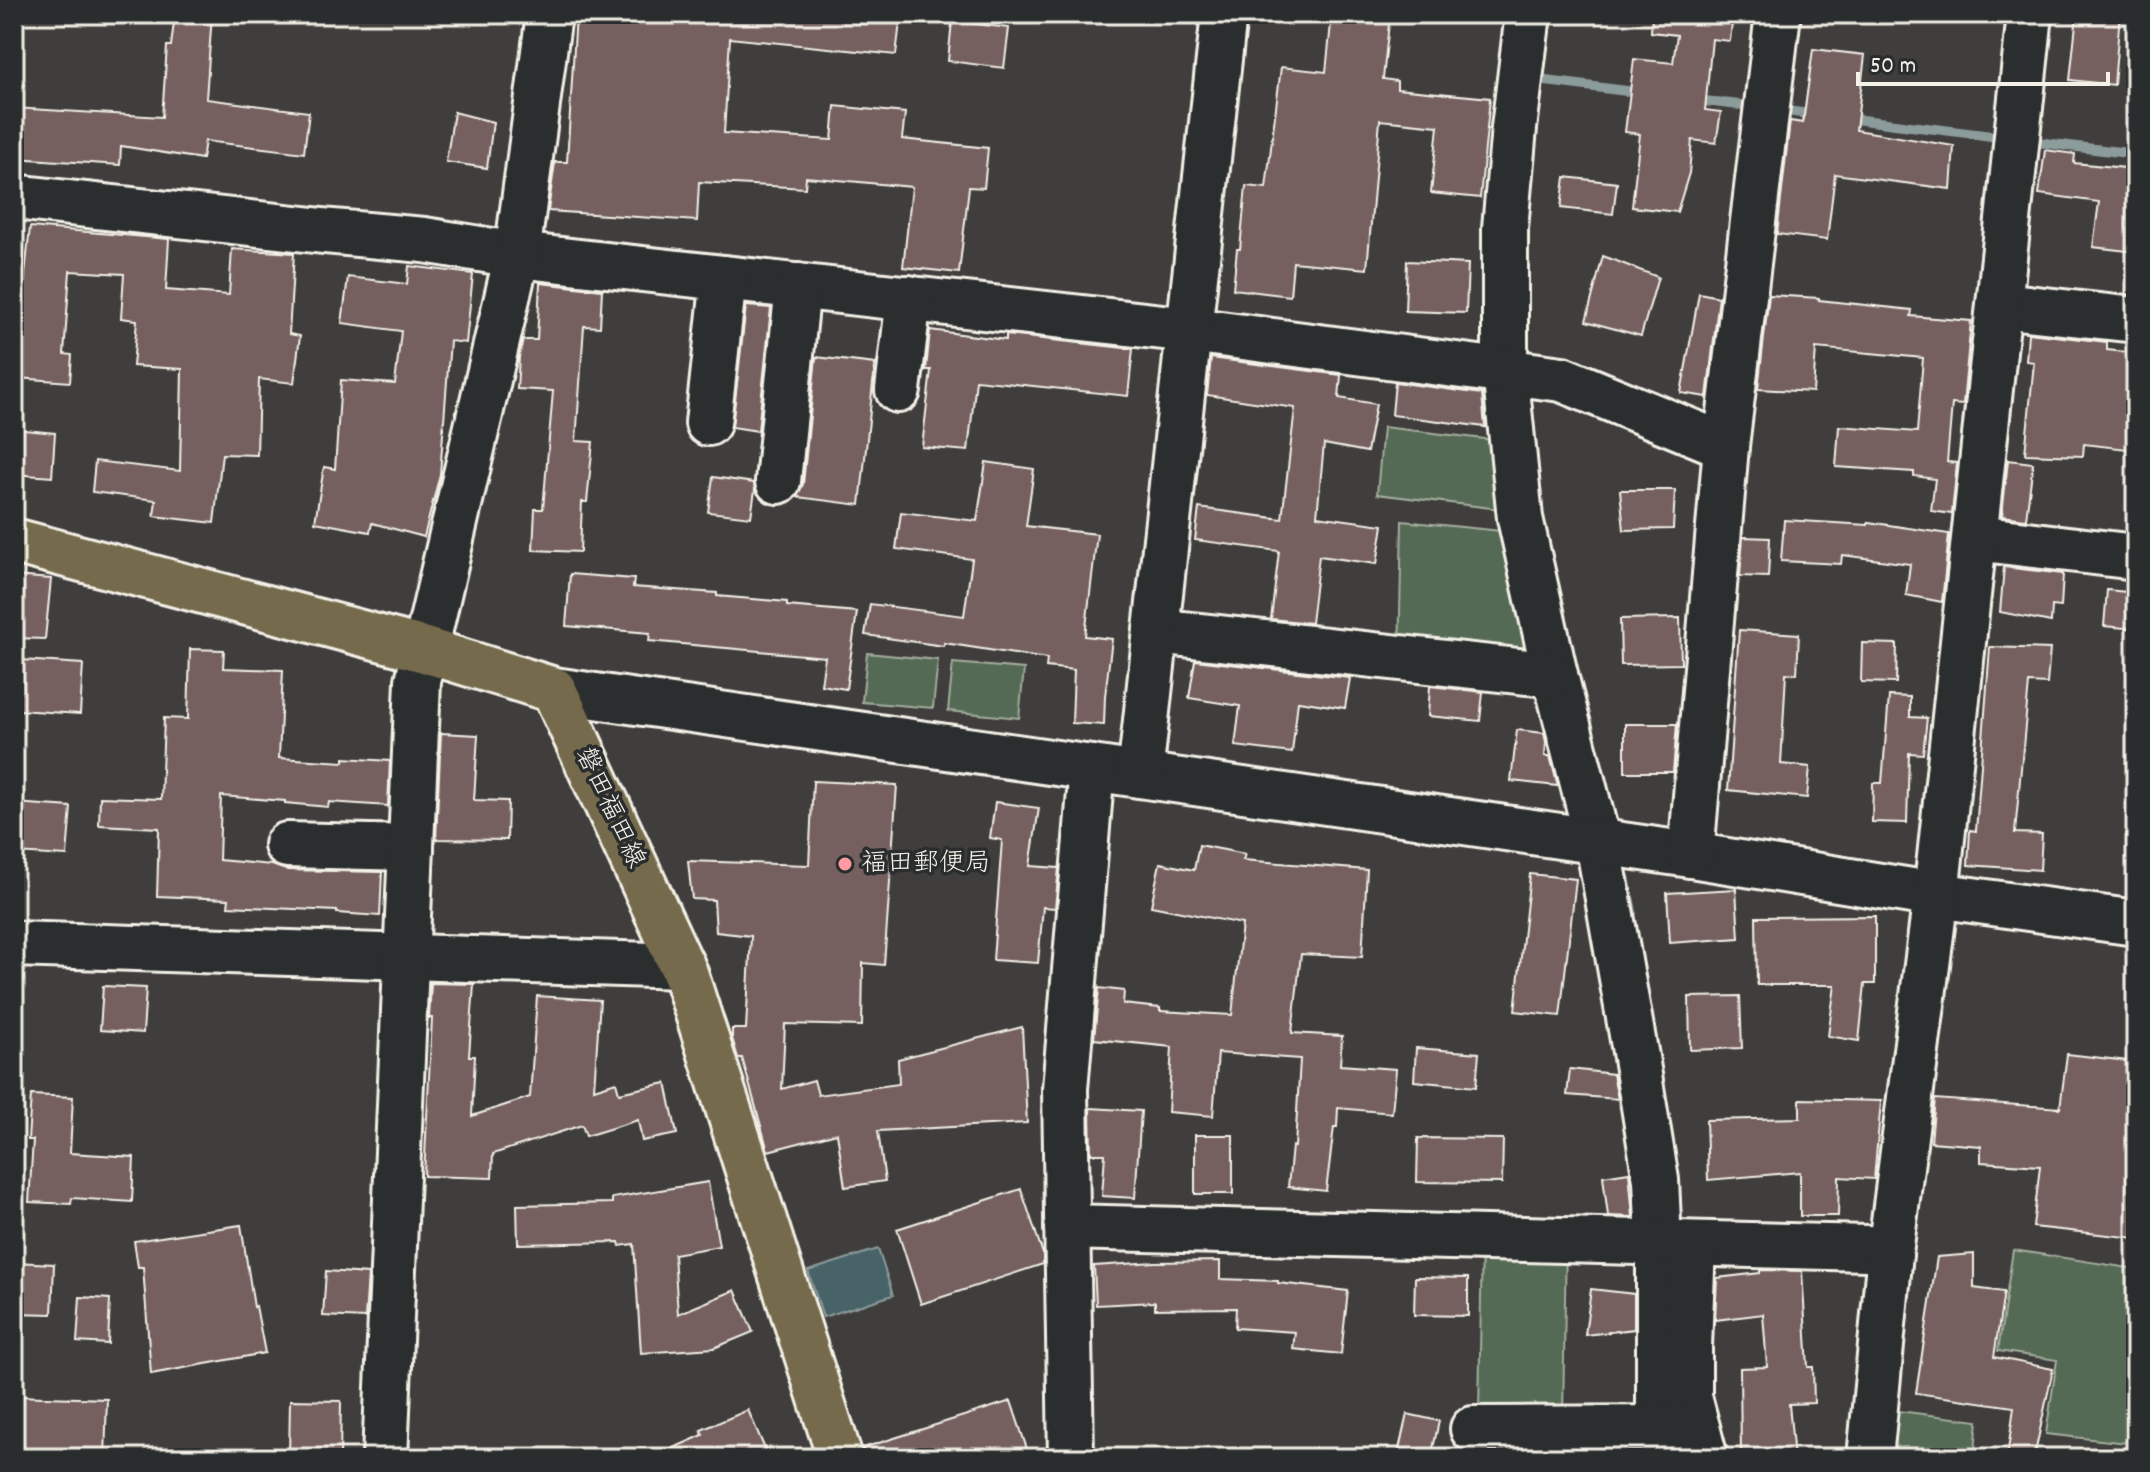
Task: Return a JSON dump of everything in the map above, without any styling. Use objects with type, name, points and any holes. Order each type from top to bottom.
[{"type":"main road","points":[[14,541],[425,650],[554,690]]},
{"type":"main road","name":"磐田福田線","points":[[554,690],[682,966],[840,1458]]},
{"type":"street","points":[[385,1458],[418,681],[517,255],[549,14]]},
{"type":"street","points":[[1140,775],[1224,14]]},
{"type":"street","points":[[1473,1429],[1687,1438],[1676,1243],[1656,1180],[1598,842],[1555,675],[1520,518],[1505,370],[1505,228],[1528,14]]},
{"type":"street","points":[[1691,855],[1726,446],[1778,14]]},
{"type":"street","points":[[1870,1458],[1890,1253],[1936,895],[2030,14]]},
{"type":"street","points":[[14,197],[424,240],[517,255],[1190,330],[1505,370],[1562,379],[1726,446]]},
{"type":"street","points":[[708,423],[724,278]]},
{"type":"street","points":[[778,481],[798,286]]},
{"type":"street","points":[[898,390],[909,298]]},
{"type":"street","points":[[2000,305],[2136,320]]},
{"type":"street","points":[[1975,538],[2136,557]]},
{"type":"street","points":[[1156,631],[1555,675]]},
{"type":"street","points":[[554,690],[1691,855],[1936,895],[2136,923]]},
{"type":"street","points":[[1071,1458],[1065,1089],[1092,768]]},
{"type":"street","points":[[287,845],[411,848]]},
{"type":"street","points":[[14,944],[682,966]]},
{"type":"street","points":[[1067,1227],[1868,1248],[1890,1253]]},
{"type":"green space","points":[[1383,427],[1493,440],[1500,509],[1377,494]]},
{"type":"green space","points":[[1402,521],[1511,532],[1555,675],[1399,658]]},
{"type":"green space","points":[[867,653],[938,660],[933,708],[862,702]]},
{"type":"green space","points":[[953,663],[1024,669],[1019,718],[948,711]]},
{"type":"green space","points":[[1482,1238],[1566,1240],[1563,1417],[1479,1413]]},
{"type":"green space","points":[[2013,1250],[2136,1269],[2136,1444],[2046,1434],[2057,1360],[1998,1351]]},
{"type":"green space","points":[[1875,1408],[1978,1421],[1974,1458],[1870,1458]]},
{"type":"water","points":[[878,1249],[893,1295],[823,1317],[808,1271]]},
{"type":"building","points":[[175,14],[212,14],[206,99],[309,112],[304,153],[205,141],[202,159],[121,146],[120,165],[14,158],[14,108],[162,117],[167,46],[171,46]]},
{"type":"building","points":[[576,14],[901,14],[896,55],[730,38],[724,133],[832,140],[835,106],[905,113],[902,139],[988,148],[984,188],[969,187],[959,273],[903,267],[912,187],[806,177],[805,188],[699,182],[697,221],[548,211],[555,162],[567,162]]},
{"type":"building","points":[[1332,14],[1390,14],[1383,79],[1397,81],[1397,89],[1490,98],[1480,198],[1431,193],[1438,126],[1380,120],[1367,269],[1293,262],[1290,296],[1233,289],[1246,186],[1266,188],[1281,67],[1326,72]]},
{"type":"building","points":[[1652,14],[1733,14],[1730,41],[1712,39],[1705,110],[1721,112],[1716,143],[1692,140],[1689,173],[1677,212],[1632,207],[1640,134],[1625,132],[1634,59],[1673,63],[1677,35],[1651,32]]},
{"type":"building","points":[[2077,14],[2120,14],[2114,85],[2070,80]]},
{"type":"building","points":[[952,21],[1009,28],[1004,68],[948,61]]},
{"type":"building","points":[[1813,49],[1865,55],[1856,130],[1954,146],[1951,189],[1835,174],[1827,240],[1777,234],[1790,121],[1803,123]]},
{"type":"building","points":[[454,112],[493,122],[487,168],[446,162]]},
{"type":"building","points":[[2045,150],[2075,154],[2074,163],[2136,169],[2136,252],[2093,247],[2099,202],[2039,194]]},
{"type":"building","points":[[1565,177],[1617,183],[1613,214],[1561,208]]},
{"type":"building","points":[[30,227],[169,239],[166,290],[229,295],[232,249],[294,253],[289,334],[300,336],[294,383],[259,379],[257,455],[222,454],[214,523],[154,516],[156,500],[92,492],[95,461],[180,471],[182,369],[133,366],[137,320],[121,318],[124,274],[70,271],[64,354],[72,355],[70,382],[18,378],[22,329],[14,327],[16,302],[22,302]]},
{"type":"building","points":[[1603,256],[1658,277],[1641,336],[1586,321]]},
{"type":"building","points":[[1407,261],[1468,264],[1466,313],[1405,311]]},
{"type":"building","points":[[409,266],[473,274],[466,343],[450,341],[440,474],[424,537],[372,523],[370,532],[315,522],[324,467],[335,469],[341,380],[395,384],[401,331],[342,323],[348,277],[407,284]]},
{"type":"building","points":[[540,283],[602,290],[600,327],[584,326],[576,441],[593,442],[587,502],[582,502],[580,552],[533,550],[535,509],[543,509],[553,391],[517,389],[523,340],[537,340]]},
{"type":"building","points":[[1699,293],[1719,297],[1707,397],[1681,393]]},
{"type":"building","points":[[1769,295],[1819,298],[1912,310],[1911,316],[1971,321],[1963,405],[1952,404],[1947,462],[1957,463],[1952,514],[1931,511],[1935,479],[1914,476],[1914,472],[1836,467],[1839,426],[1917,432],[1923,358],[1816,348],[1813,392],[1758,389]]},
{"type":"building","points":[[746,306],[771,308],[758,431],[732,427]]},
{"type":"building","points":[[930,330],[1006,340],[1006,335],[1133,349],[1128,396],[976,380],[968,451],[922,447],[931,370],[926,370]]},
{"type":"building","points":[[2028,333],[2107,342],[2107,350],[2136,353],[2136,450],[2084,444],[2083,456],[2025,454],[2034,362],[2026,361]]},
{"type":"building","points":[[816,357],[875,364],[860,505],[797,497],[803,484]]},
{"type":"building","points":[[1211,358],[1341,375],[1339,398],[1376,404],[1367,452],[1324,444],[1317,516],[1383,525],[1377,564],[1319,556],[1311,623],[1271,619],[1279,551],[1195,540],[1199,508],[1282,519],[1295,408],[1207,395]]},
{"type":"building","points":[[1395,382],[1482,394],[1485,427],[1392,415]]},
{"type":"building","points":[[14,429],[55,433],[52,477],[14,474]]},
{"type":"building","points":[[2008,460],[2033,463],[2026,519],[2002,516]]},
{"type":"building","points":[[986,462],[1034,469],[1026,526],[1097,534],[1085,636],[1112,639],[1104,725],[1072,723],[1074,670],[1046,667],[1047,659],[865,635],[870,604],[964,616],[972,559],[896,549],[901,512],[977,521]]},
{"type":"building","points":[[713,477],[754,483],[751,517],[708,512]]},
{"type":"building","points":[[1620,490],[1675,490],[1673,529],[1624,530]]},
{"type":"building","points":[[1784,520],[1868,525],[1868,522],[1949,534],[1942,602],[1906,595],[1910,564],[1842,555],[1841,564],[1781,561]]},
{"type":"building","points":[[1743,537],[1770,538],[1768,577],[1740,576]]},
{"type":"building","points":[[2004,567],[2063,574],[2061,607],[2052,606],[2051,622],[2000,612]]},
{"type":"building","points":[[570,574],[634,579],[633,587],[717,593],[717,596],[787,602],[787,606],[857,612],[846,689],[821,685],[825,657],[649,641],[650,633],[566,626]]},
{"type":"building","points":[[14,576],[51,579],[45,639],[14,638]]},
{"type":"building","points":[[2107,590],[2136,593],[2136,629],[2104,626]]},
{"type":"building","points":[[1680,618],[1681,664],[1621,665],[1620,619]]},
{"type":"building","points":[[1739,630],[1799,634],[1797,674],[1786,673],[1781,764],[1810,767],[1807,798],[1728,790]]},
{"type":"building","points":[[1862,643],[1897,644],[1896,683],[1861,682]]},
{"type":"building","points":[[1990,647],[2050,649],[2047,684],[2029,683],[2015,833],[2042,834],[2040,870],[1968,865],[1970,830],[1976,831]]},
{"type":"building","points":[[190,649],[224,650],[223,668],[283,670],[279,758],[390,761],[388,806],[329,802],[328,807],[221,796],[219,860],[272,865],[286,870],[382,872],[380,916],[228,906],[229,899],[157,896],[159,828],[99,825],[100,797],[161,799],[164,718],[188,719]]},
{"type":"building","points":[[21,660],[83,664],[80,714],[18,710]]},
{"type":"building","points":[[1195,660],[1350,678],[1345,708],[1298,701],[1292,753],[1235,746],[1240,706],[1189,698]]},
{"type":"building","points":[[1430,686],[1483,692],[1480,721],[1428,716]]},
{"type":"building","points":[[1889,696],[1910,697],[1910,717],[1927,718],[1923,754],[1909,753],[1907,823],[1872,822],[1873,783],[1882,783]]},
{"type":"building","points":[[1625,724],[1677,724],[1673,772],[1625,772]]},
{"type":"building","points":[[1517,730],[1544,733],[1545,756],[1550,756],[1558,786],[1511,781]]},
{"type":"building","points":[[441,733],[478,735],[474,800],[508,801],[507,840],[436,839]]},
{"type":"building","points":[[813,781],[897,785],[884,965],[863,963],[862,1026],[785,1024],[782,1089],[814,1080],[818,1095],[899,1084],[898,1059],[1022,1027],[1027,1123],[878,1131],[885,1181],[845,1187],[837,1133],[768,1151],[742,1058],[738,1058],[732,1038],[732,1029],[746,1029],[751,936],[716,932],[714,900],[692,899],[688,861],[809,865]]},
{"type":"building","points":[[995,802],[1039,808],[1030,866],[1059,868],[1055,908],[1043,907],[1038,963],[993,960],[1002,840],[990,838]]},
{"type":"building","points":[[14,803],[71,807],[67,856],[14,853]]},
{"type":"building","points":[[1199,845],[1245,854],[1243,860],[1367,870],[1362,957],[1301,954],[1292,1033],[1342,1036],[1340,1065],[1396,1069],[1392,1113],[1338,1108],[1326,1191],[1288,1187],[1292,1146],[1295,1147],[1300,1059],[1218,1053],[1213,1116],[1168,1112],[1172,1047],[1094,1039],[1099,988],[1124,991],[1123,1004],[1160,1008],[1160,1011],[1232,1015],[1242,924],[1151,906],[1160,863],[1194,870]]},
{"type":"building","points":[[1530,874],[1576,879],[1560,1016],[1515,1011]]},
{"type":"building","points":[[1736,889],[1739,938],[1670,943],[1667,893]]},
{"type":"building","points":[[1875,916],[1875,984],[1865,984],[1859,1041],[1828,1036],[1835,985],[1757,985],[1756,917]]},
{"type":"building","points":[[431,983],[474,984],[469,1056],[475,1056],[472,1116],[530,1097],[537,996],[600,1000],[594,1089],[616,1082],[619,1093],[666,1083],[677,1134],[642,1141],[638,1120],[586,1136],[582,1125],[493,1154],[492,1178],[424,1176]]},
{"type":"building","points":[[103,986],[146,988],[143,1033],[100,1030]]},
{"type":"building","points":[[1740,996],[1742,1048],[1690,1050],[1689,997]]},
{"type":"building","points":[[1416,1048],[1479,1053],[1476,1087],[1414,1081]]},
{"type":"building","points":[[2067,1054],[2136,1062],[2136,1238],[2033,1227],[2040,1166],[1981,1162],[1981,1146],[1931,1142],[1935,1099],[2060,1108]]},
{"type":"building","points":[[1570,1069],[1613,1074],[1618,1099],[1567,1095]]},
{"type":"building","points":[[31,1095],[73,1097],[70,1153],[134,1157],[132,1202],[72,1198],[71,1204],[29,1202],[33,1140],[28,1140]]},
{"type":"building","points":[[1800,1099],[1881,1101],[1874,1179],[1839,1177],[1838,1216],[1800,1216],[1800,1172],[1708,1180],[1706,1120],[1800,1118]]},
{"type":"building","points":[[1090,1108],[1141,1111],[1135,1198],[1102,1196],[1105,1154],[1091,1154]]},
{"type":"building","points":[[1195,1135],[1233,1135],[1233,1194],[1195,1194]]},
{"type":"building","points":[[1418,1138],[1503,1139],[1502,1183],[1417,1182]]},
{"type":"building","points":[[1629,1172],[1633,1217],[1608,1216],[1603,1176]]},
{"type":"building","points":[[708,1182],[719,1246],[674,1254],[678,1314],[735,1290],[753,1332],[714,1348],[641,1353],[634,1244],[518,1244],[517,1205],[612,1203],[612,1198]]},
{"type":"building","points":[[1021,1189],[1043,1254],[1043,1264],[921,1304],[897,1229]]},
{"type":"building","points":[[241,1225],[265,1353],[151,1374],[143,1267],[138,1267],[134,1241]]},
{"type":"building","points":[[1974,1254],[1974,1288],[2004,1292],[1994,1357],[2053,1369],[2034,1458],[2007,1458],[2014,1407],[1916,1393],[1937,1257]]},
{"type":"building","points":[[1220,1261],[1220,1279],[1278,1281],[1348,1291],[1341,1354],[1293,1349],[1295,1332],[1235,1328],[1236,1308],[1155,1309],[1155,1302],[1096,1305],[1094,1266]]},
{"type":"building","points":[[14,1262],[54,1264],[52,1314],[14,1313]]},
{"type":"building","points":[[1760,1270],[1802,1271],[1808,1367],[1813,1367],[1814,1403],[1789,1404],[1794,1458],[1741,1458],[1740,1368],[1767,1367],[1763,1314],[1715,1320],[1717,1278],[1760,1273]]},
{"type":"building","points":[[326,1271],[368,1274],[365,1318],[323,1316]]},
{"type":"building","points":[[1415,1277],[1468,1278],[1468,1316],[1414,1315]]},
{"type":"building","points":[[1591,1289],[1634,1294],[1634,1329],[1585,1335]]},
{"type":"building","points":[[80,1297],[110,1299],[108,1344],[77,1342]]},
{"type":"building","points":[[14,1396],[107,1399],[105,1458],[14,1454]]},
{"type":"building","points":[[290,1400],[341,1401],[340,1458],[289,1458]]},
{"type":"building","points":[[1011,1401],[1030,1458],[864,1458],[863,1448]]},
{"type":"building","points":[[748,1410],[769,1458],[651,1458],[703,1435],[701,1430]]},
{"type":"building","points":[[1407,1414],[1439,1421],[1431,1458],[1397,1458]]},
{"type":"waterway","points":[[1538,80],[1643,93]]},
{"type":"waterway","points":[[1695,100],[1758,107]]},
{"type":"waterway","points":[[1778,110],[1818,115]]},
{"type":"waterway","points":[[1846,118],[2008,138]]},
{"type":"waterway","points":[[2028,141],[2136,154]]},
{"type":"waterway","points":[[1625,877],[1632,912]]},
{"type":"place","name":"福田郵便局","points":[[845,864]]}]
